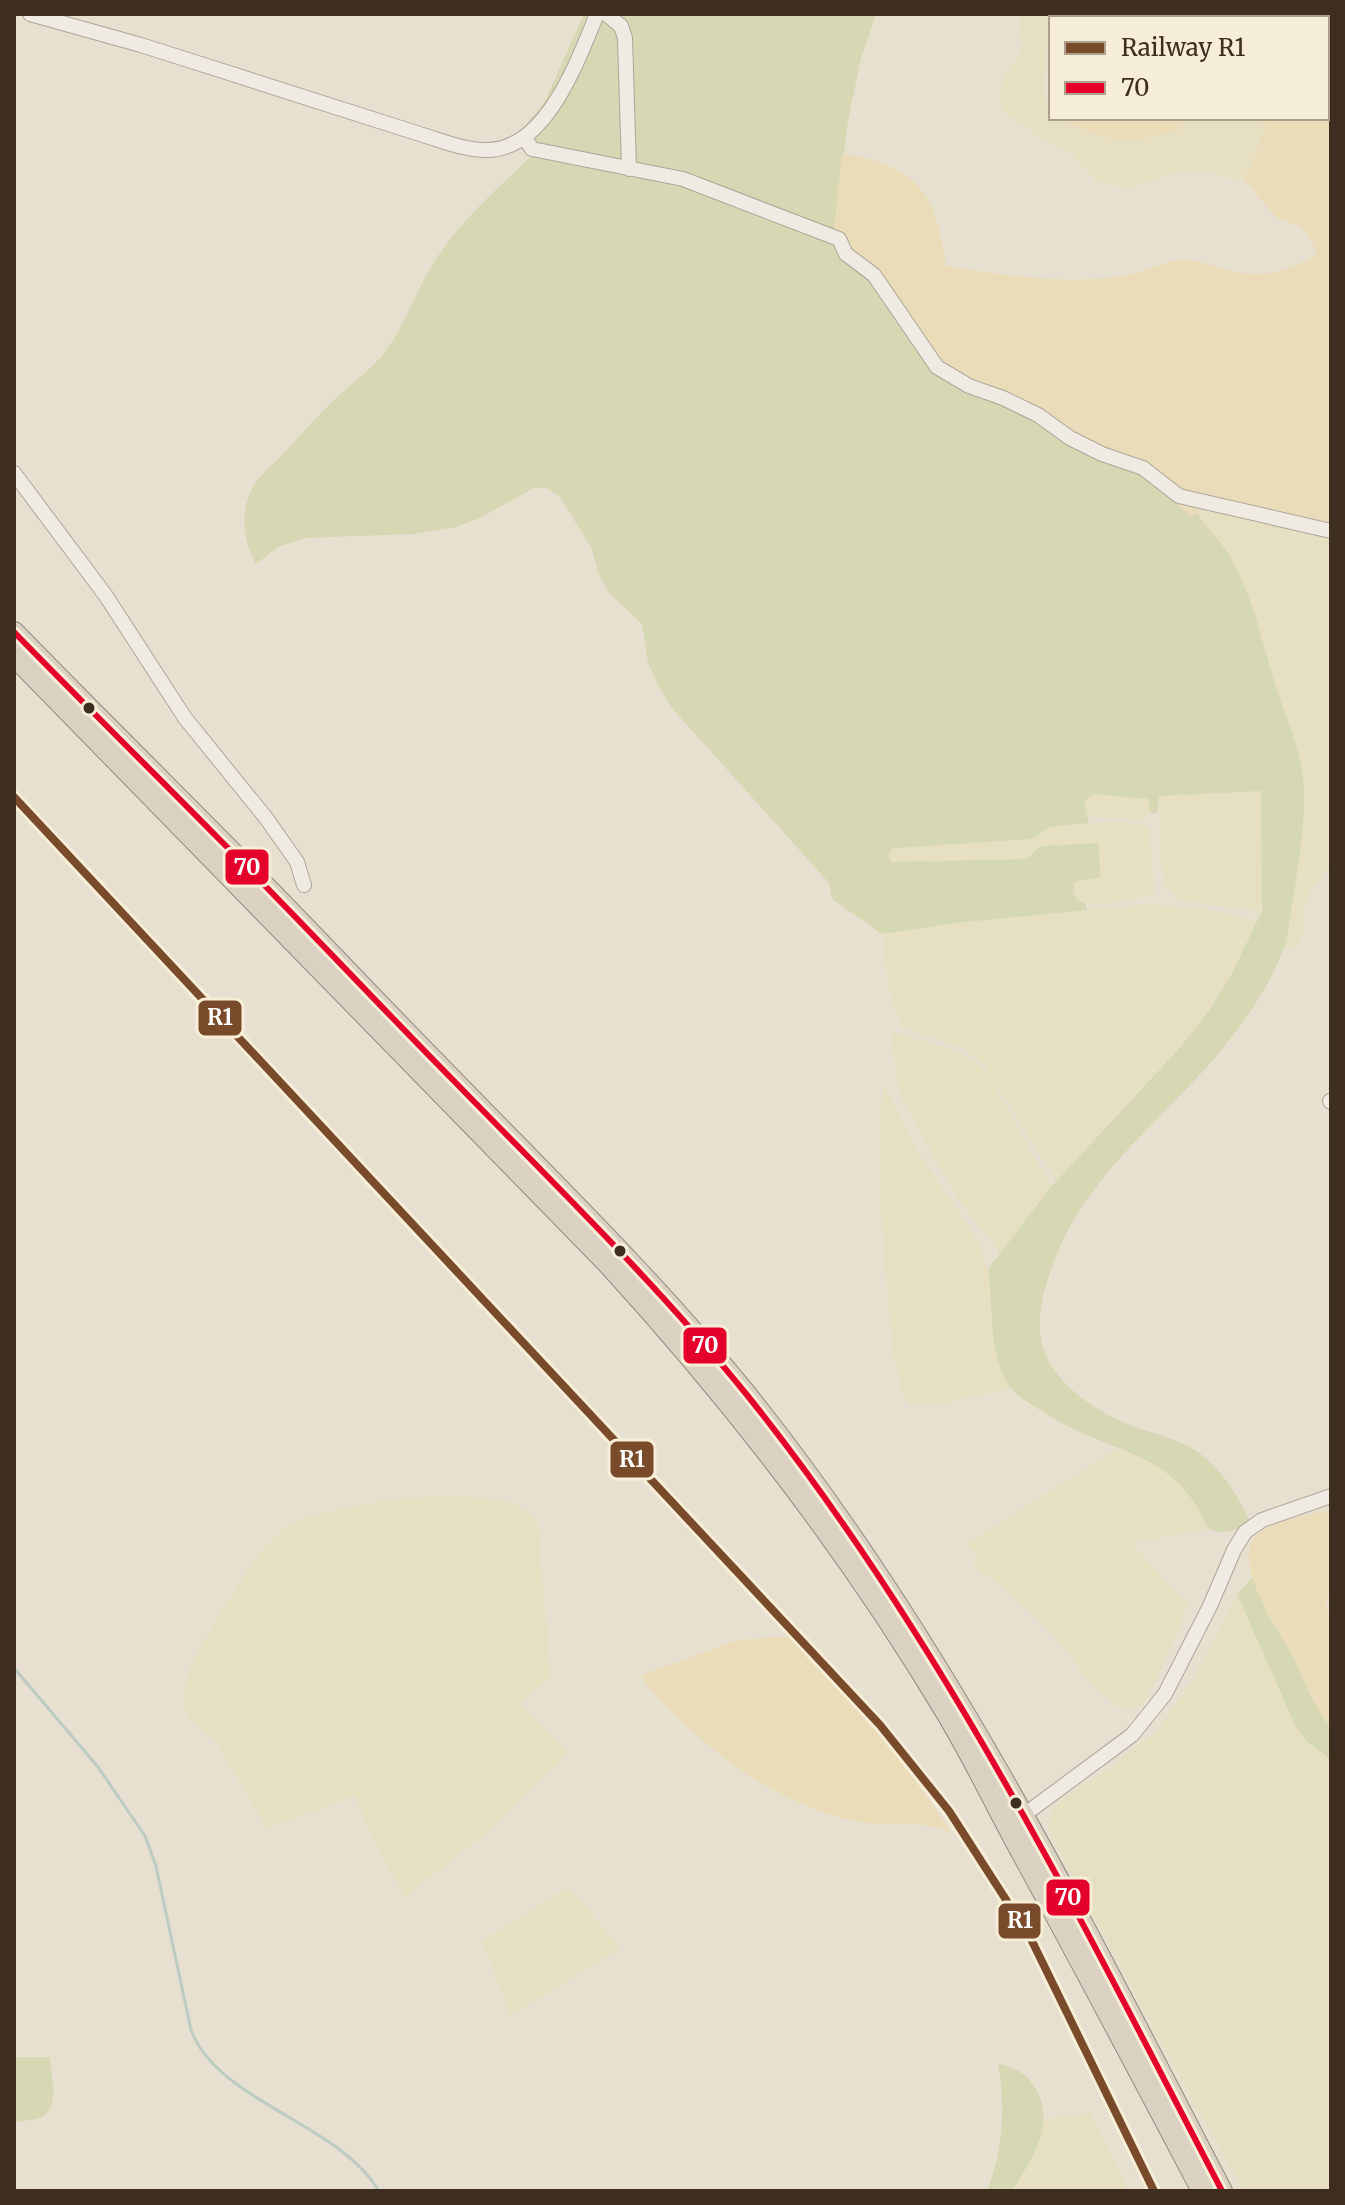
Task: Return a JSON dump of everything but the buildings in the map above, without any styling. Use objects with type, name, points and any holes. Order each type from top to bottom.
[{"type":"highway","points":[[14,632],[222,841],[572,1202],[705,1346],[783,1444],[886,1586],[962,1706],[1024,1815],[1222,2191]]},
{"type":"highway","points":[[14,656],[607,1263],[671,1333],[764,1447],[870,1593],[949,1718],[1202,2191]]},
{"type":"street","points":[[30,14],[141,45],[467,148],[489,150],[507,146],[524,137],[544,118],[571,77],[597,14]]},
{"type":"street","points":[[606,14],[621,26],[625,38],[629,169]]},
{"type":"street","points":[[524,137],[532,149],[683,179],[839,239],[846,254],[874,275],[937,367],[969,386],[1038,415],[1070,438],[1102,454],[1143,468],[1179,496],[1331,531]]},
{"type":"street","points":[[14,473],[106,596],[185,718],[266,818],[297,862],[304,885]]},
{"type":"street","points":[[1024,1815],[1132,1735],[1165,1694],[1245,1532],[1262,1520],[1331,1496]]},
{"type":"shaded area","points":[[1021,14],[1049,14],[1044,96],[1049,107],[1049,120],[1062,120],[1106,138],[1177,131],[1186,120],[1259,120],[1267,125],[1259,148],[1246,174],[1236,180],[1188,170],[1127,188],[1096,181],[1070,153],[1036,136],[1001,108],[999,94],[1003,80],[1022,49]]},
{"type":"shaded area","points":[[1331,14],[1331,60],[1329,16],[1080,16]]},
{"type":"shaded area","points":[[1199,507],[1331,534],[1331,863],[1307,897],[1303,935],[1298,944],[1291,947],[1284,947],[1300,840],[1303,772],[1249,599],[1198,515]]},
{"type":"shaded area","points":[[1262,791],[1262,911],[1177,898],[1165,884],[1159,859],[1159,796]]},
{"type":"shaded area","points":[[1094,794],[1148,799],[1150,811],[1145,820],[1088,816],[1084,804]]},
{"type":"shaded area","points":[[1113,821],[1149,826],[1155,894],[1114,903],[1082,903],[1074,895],[1075,882],[1049,845],[1026,859],[892,862],[888,856],[893,848],[1033,839],[1049,827]]},
{"type":"shaded area","points":[[1149,904],[1212,910],[1256,921],[1232,973],[1196,1027],[1056,1181],[985,1066],[963,1048],[901,1027],[889,989],[882,934],[955,923]]},
{"type":"shaded area","points":[[891,1031],[950,1049],[969,1057],[981,1067],[992,1080],[1051,1187],[1000,1253],[957,1198],[899,1094]]},
{"type":"shaded area","points":[[883,1081],[921,1156],[981,1248],[990,1280],[995,1346],[1011,1388],[941,1404],[912,1405],[903,1397],[892,1348],[881,1216],[879,1135]]},
{"type":"shaded area","points":[[1118,1448],[1140,1456],[1171,1474],[1193,1499],[1208,1529],[1132,1543],[1188,1605],[1159,1675],[1142,1704],[1130,1709],[1116,1706],[1090,1683],[1037,1618],[1007,1590],[973,1565],[978,1556],[966,1544]]},
{"type":"shaded area","points":[[452,1496],[498,1499],[515,1504],[537,1519],[551,1676],[521,1703],[568,1754],[495,1826],[405,1897],[373,1840],[355,1796],[267,1828],[214,1739],[188,1717],[184,1693],[191,1664],[212,1627],[255,1558],[284,1527],[303,1518],[358,1505],[405,1498]]},
{"type":"shaded area","points":[[1237,1594],[1296,1727],[1308,1742],[1331,1760],[1331,2191],[1244,2191],[1162,2045],[1048,1826],[1051,1811],[1065,1796],[1113,1766],[1157,1731],[1194,1677]]},
{"type":"shaded area","points":[[568,1887],[621,1948],[511,2016],[482,1941]]},
{"type":"shaded area","points":[[1091,2112],[1128,2191],[1012,2191],[1037,2144],[1043,2120]]},
{"type":"green space","points":[[584,14],[876,14],[861,58],[848,121],[832,247],[994,400],[1131,467],[1158,486],[1190,516],[1197,513],[1225,549],[1240,577],[1294,738],[1302,771],[1302,835],[1286,941],[1266,987],[1233,1036],[1105,1175],[1085,1203],[1052,1267],[1040,1320],[1045,1354],[1074,1392],[1116,1419],[1190,1447],[1222,1474],[1249,1520],[1235,1530],[1219,1532],[1208,1529],[1194,1502],[1178,1483],[1159,1468],[1069,1427],[1014,1392],[998,1361],[988,1269],[1051,1187],[1182,1045],[1210,1009],[1232,973],[1262,911],[1261,791],[1159,796],[1157,813],[1150,813],[1148,799],[1094,794],[1084,804],[1089,823],[1049,827],[1033,839],[893,848],[888,856],[892,862],[1026,859],[1041,846],[1099,843],[1100,877],[1075,882],[1075,896],[1086,904],[1087,910],[955,923],[882,934],[832,899],[829,883],[671,707],[648,663],[642,624],[609,593],[598,572],[592,549],[560,497],[546,488],[534,488],[480,518],[456,527],[412,534],[306,538],[278,547],[256,564],[252,556],[244,520],[253,487],[322,412],[381,357],[396,336],[425,278],[454,235],[480,205],[538,150],[523,128],[544,103]]},
{"type":"green space","points":[[1253,1577],[1268,1615],[1294,1658],[1312,1699],[1331,1728],[1331,1760],[1308,1742],[1296,1727],[1237,1594]]},
{"type":"green space","points":[[14,2057],[50,2057],[53,2099],[51,2107],[40,2118],[14,2123]]},
{"type":"green space","points":[[998,2064],[1020,2072],[1029,2080],[1041,2100],[1043,2111],[1041,2135],[1012,2191],[987,2191],[997,2160],[1002,2128]]},
{"type":"sand","points":[[1329,58],[1331,60],[1331,534],[1199,507],[1197,513],[1190,516],[1145,476],[959,385],[875,284],[832,247],[842,153],[889,166],[919,187],[936,219],[946,266],[1016,276],[1067,279],[1114,277],[1182,260],[1247,274],[1288,268],[1317,253],[1307,233],[1297,225],[1278,219],[1242,178],[1254,159],[1266,125],[1259,120],[1329,120]]},
{"type":"sand","points":[[1062,120],[1186,120],[1177,131],[1129,141],[1095,135]]},
{"type":"sand","points":[[1331,1510],[1331,1592],[1326,1602],[1331,1619],[1331,1728],[1254,1584],[1249,1553],[1253,1540],[1267,1528]]},
{"type":"sand","points":[[795,1636],[878,1731],[952,1834],[916,1824],[855,1821],[824,1813],[767,1787],[740,1770],[691,1730],[646,1685],[642,1675],[737,1640]]},
{"type":"waterway","points":[[14,1668],[98,1767],[145,1836],[156,1866],[191,2030],[205,2055],[252,2095],[337,2147],[361,2168],[379,2191]]},
{"type":"rail line","name":"R1","points":[[14,797],[880,1725],[949,1811],[1030,1937],[1154,2191]]},
{"type":"transit line","name":"70","points":[[14,632],[604,1235],[747,1395],[818,1488],[945,1681],[1060,1882],[1222,2191]]}]
